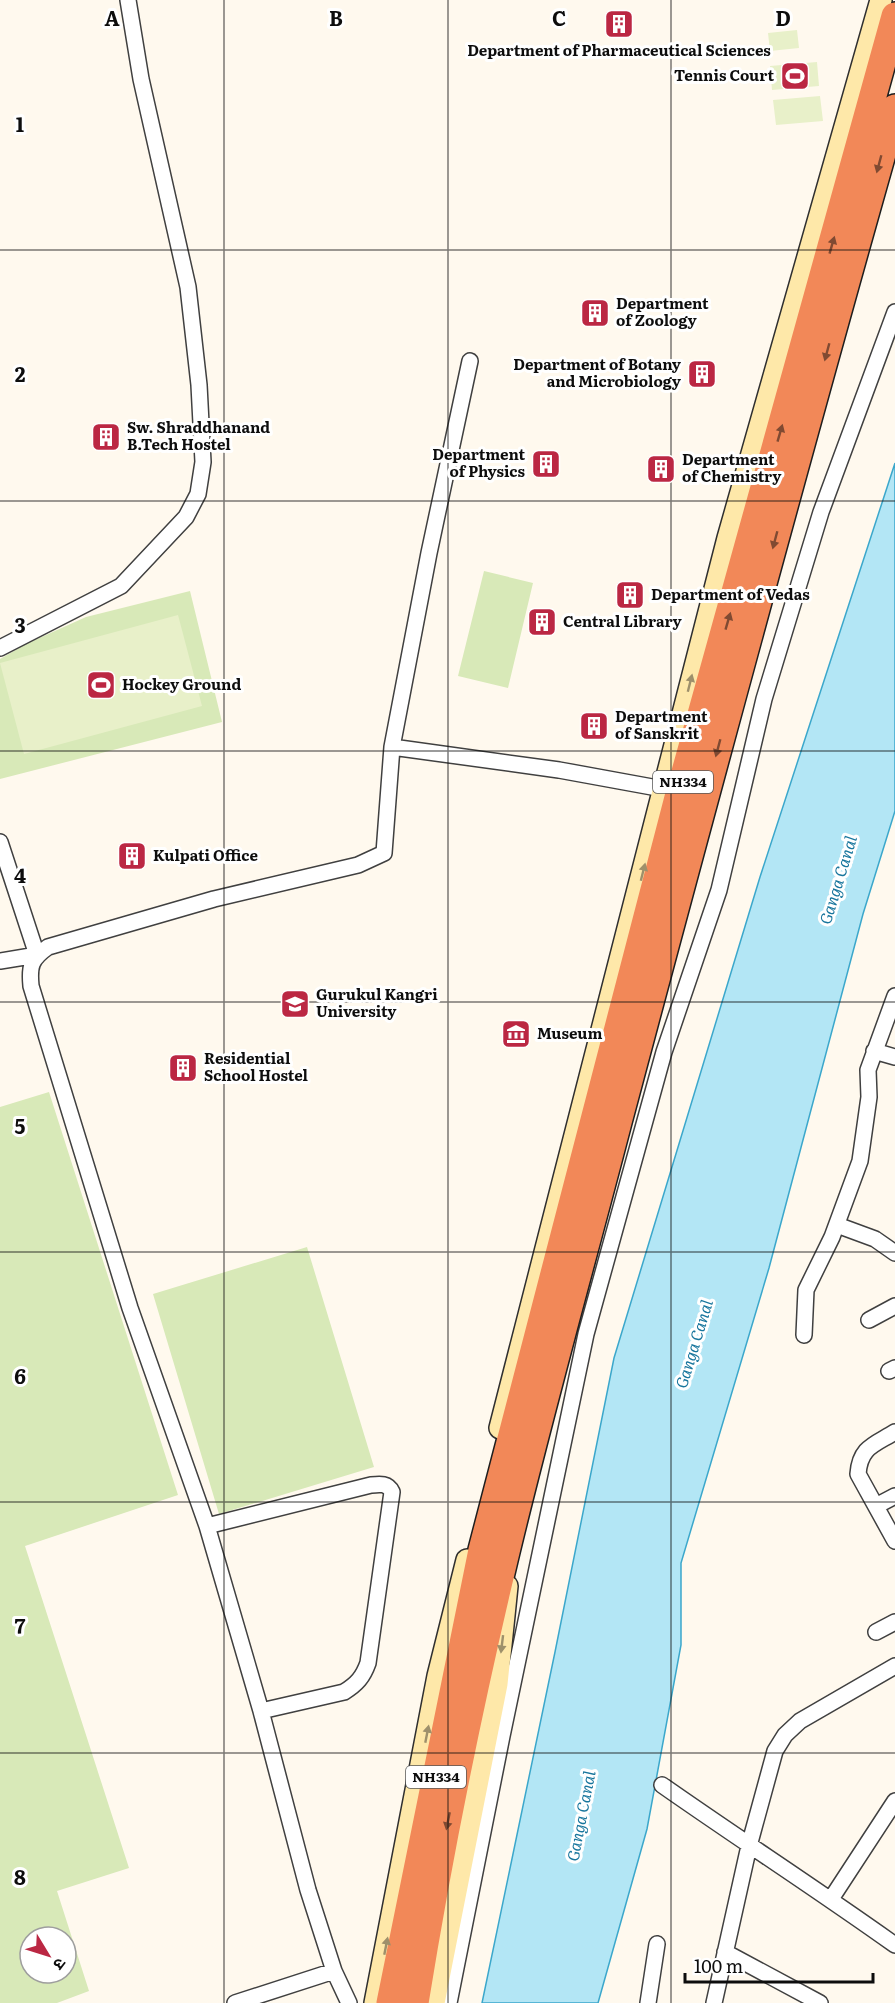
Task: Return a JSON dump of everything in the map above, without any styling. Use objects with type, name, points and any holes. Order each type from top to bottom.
[{"type":"highway","name":"NH334","points":[[390,2003],[482,1550],[680,790],[895,16]]},
{"type":"highway","name":"NH334","points":[[415,2003],[432,1900],[474,1692],[508,1544],[703,801],[895,108]]},
{"type":"street","points":[[0,648],[121,586],[186,517],[198,494],[202,462],[200,394],[188,287],[141,78],[128,0]]},
{"type":"street","points":[[375,2003],[438,1676],[539,1272],[728,538],[881,0]]},
{"type":"street","points":[[449,2003],[499,1747],[586,1334],[664,1052],[719,890],[764,699],[821,512],[895,312]]},
{"type":"street","points":[[349,2003],[334,1971],[308,1890],[261,1711],[207,1526],[130,1308],[31,986],[29,970],[37,955],[48,947],[214,899],[358,865],[384,853],[392,747],[429,553],[470,361]]},
{"type":"street","points":[[392,747],[559,770],[663,789]]},
{"type":"street","points":[[0,842],[37,955]]},
{"type":"street","points":[[0,961],[37,955]]},
{"type":"street","points":[[804,1335],[806,1290],[837,1225],[860,1161],[869,1097],[868,1070],[895,996]]},
{"type":"street","points":[[874,1051],[895,1057]]},
{"type":"street","points":[[837,1225],[875,1239],[895,1254]]},
{"type":"street","points":[[869,1320],[895,1306]]},
{"type":"street","points":[[895,1432],[862,1453],[858,1463],[858,1474],[895,1541]]},
{"type":"street","points":[[207,1526],[371,1485],[386,1485],[392,1492],[368,1663],[363,1677],[355,1686],[344,1692],[261,1711]]},
{"type":"street","points":[[876,1506],[895,1496]]},
{"type":"street","points":[[434,2003],[497,1684],[507,1599],[508,1544]]},
{"type":"street","points":[[876,1632],[895,1622]]},
{"type":"street","points":[[714,2003],[749,1846],[775,1750],[785,1735],[800,1721],[895,1666]]},
{"type":"street","points":[[662,1785],[895,1945]]},
{"type":"street","points":[[831,1899],[895,1800]]},
{"type":"street","points":[[648,2003],[657,1944]]},
{"type":"street","points":[[725,1952],[820,2003]]},
{"type":"street","points":[[235,2003],[334,1971]]},
{"type":"green space","points":[[797,30],[799,48],[770,51],[768,33]]},
{"type":"green space","name":"Tennis Court","points":[[817,62],[819,86],[772,90],[770,66]]},
{"type":"green space","name":"Tennis Court","points":[[820,96],[823,121],[776,125],[773,100]]},
{"type":"green space","points":[[484,571],[533,583],[508,688],[458,676]]},
{"type":"green space","name":"Hockey Ground","points":[[190,591],[222,722],[0,779],[0,659],[26,644],[86,617]]},
{"type":"green space","name":"Hockey Ground","points":[[178,615],[202,706],[24,754],[0,663]]},
{"type":"green space","points":[[49,1092],[178,1495],[25,1546],[129,1868],[57,1891],[68,1925],[18,1925],[18,1985],[78,1985],[78,1957],[89,1991],[57,2003],[0,2003],[0,1107]]},
{"type":"green space","points":[[307,1247],[374,1467],[219,1514],[153,1294]]},
{"type":"water","name":"Ganga Canal","points":[[895,463],[895,811],[863,914],[769,1268],[681,1563],[681,1645],[647,1829],[598,2003],[482,2003],[614,1358],[760,877]]},
{"type":"place","name":"Department of Pharmaceutical Sciences","points":[[619,24]]},
{"type":"place","name":"Tennis Court","points":[[795,76]]},
{"type":"place","name":"Department of Zoology","points":[[595,313]]},
{"type":"place","name":"Department of Botany and Microbiology","points":[[702,374]]},
{"type":"place","name":"Sw. Shraddhanand B.Tech Hostel","points":[[106,437]]},
{"type":"place","name":"Department of Physics","points":[[546,464]]},
{"type":"place","name":"Department of Chemistry","points":[[661,469]]},
{"type":"place","name":"Department of Vedas","points":[[630,595]]},
{"type":"place","name":"Central Library","points":[[542,622]]},
{"type":"place","name":"Hockey Ground","points":[[101,685]]},
{"type":"place","name":"Department of Sanskrit","points":[[594,726]]},
{"type":"place","name":"Kulpati Office","points":[[132,856]]},
{"type":"place","name":"Gurukul Kangri University","points":[[295,1004]]},
{"type":"place","name":"Museum","points":[[516,1034]]},
{"type":"place","name":"Residential School Hostel","points":[[183,1068]]}]
